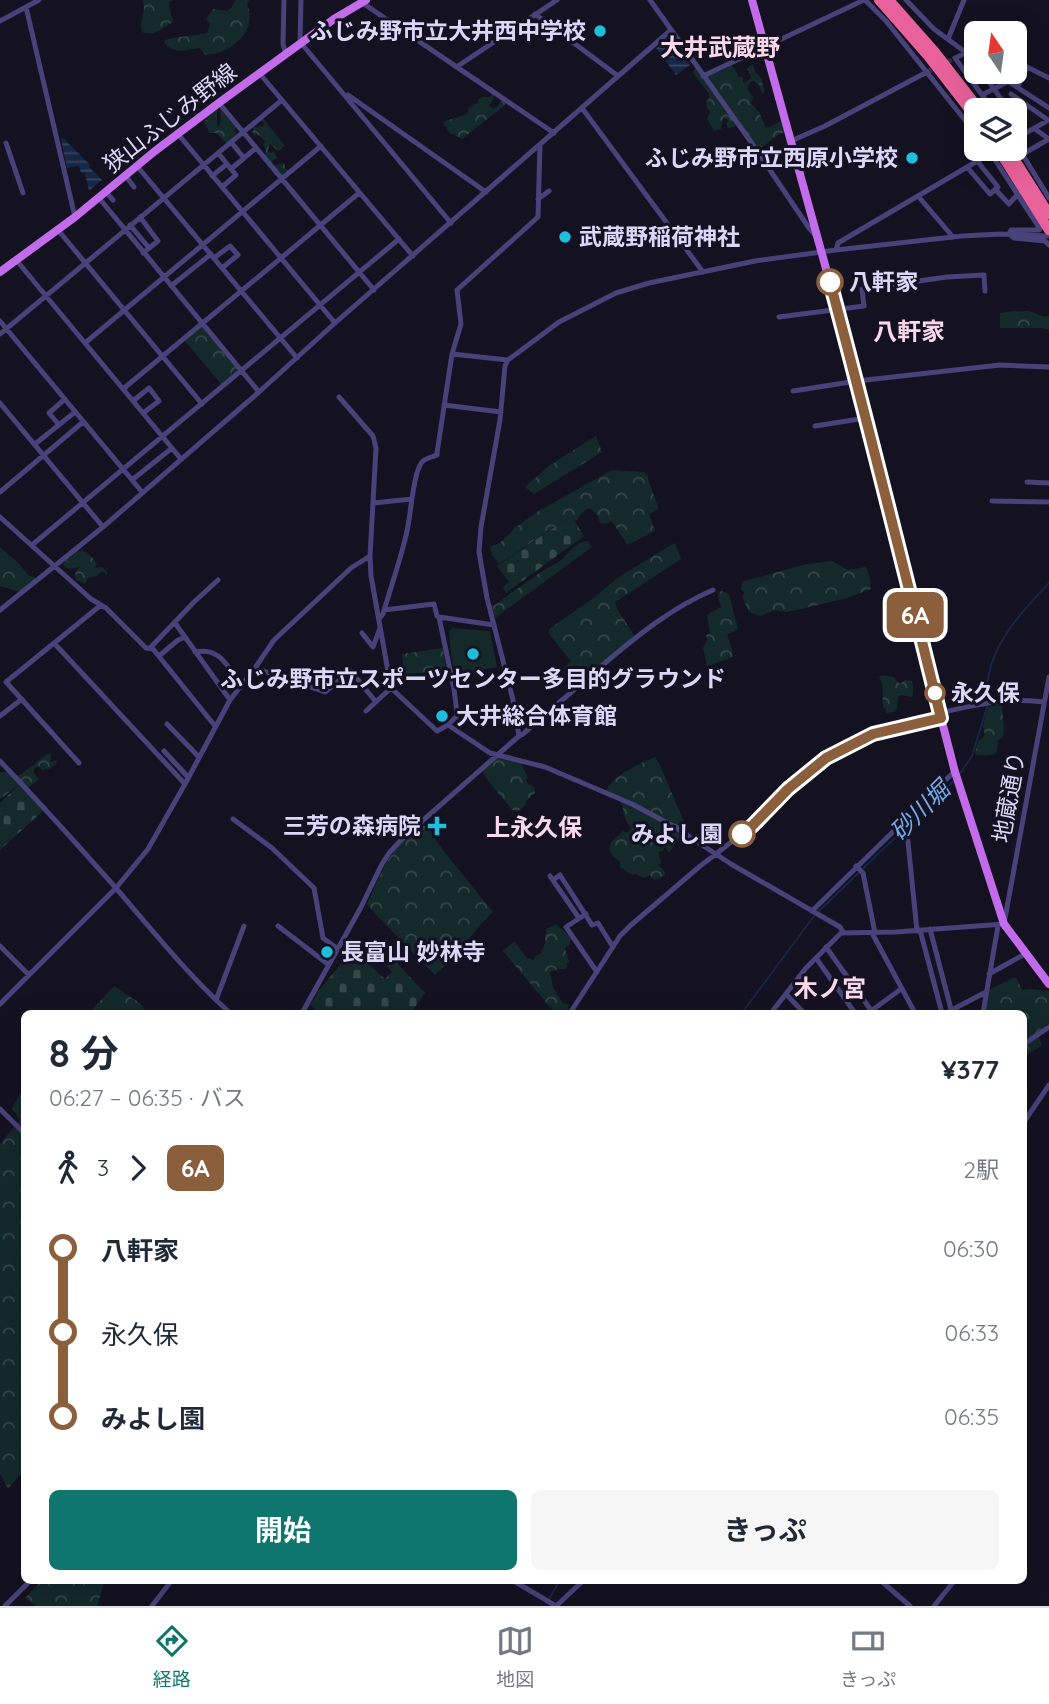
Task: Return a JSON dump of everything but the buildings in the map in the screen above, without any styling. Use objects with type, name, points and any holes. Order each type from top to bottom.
[{"type":"highway","points":[[879,0],[929,56],[964,102]]},
{"type":"highway","points":[[889,0],[971,98]]},
{"type":"highway","points":[[999,161],[1048,233]]},
{"type":"highway","points":[[1016,161],[1049,214]]},
{"type":"main road","points":[[752,0],[857,381],[940,716],[1001,925],[1049,984]]},
{"type":"main road","name":"狭山ふじみ野線","points":[[0,272],[75,217],[177,134],[343,13],[364,1]]},
{"type":"street","points":[[0,21],[27,4],[39,0]]},
{"type":"street","points":[[284,0],[283,44],[286,54]]},
{"type":"street","points":[[301,0],[301,43],[451,223]]},
{"type":"street","points":[[458,66],[556,0]]},
{"type":"street","points":[[650,0],[809,228],[818,237]]},
{"type":"street","points":[[703,76],[865,0],[886,20],[964,119]]},
{"type":"street","points":[[906,0],[923,19],[964,51]]},
{"type":"street","points":[[948,39],[964,0]]},
{"type":"street","points":[[364,1],[554,133]]},
{"type":"street","points":[[27,4],[75,217]]},
{"type":"street","points":[[535,14],[618,76]]},
{"type":"street","points":[[0,610],[103,527],[671,30]]},
{"type":"street","points":[[964,54],[955,58],[964,70]]},
{"type":"street","points":[[1027,67],[1049,78]]},
{"type":"street","points":[[791,141],[927,72]]},
{"type":"street","points":[[260,74],[413,256]]},
{"type":"street","points":[[974,84],[984,98]]},
{"type":"street","points":[[990,84],[1001,98]]},
{"type":"street","points":[[982,95],[1013,84],[1049,108]]},
{"type":"street","points":[[1006,98],[1011,94],[1013,84]]},
{"type":"street","points":[[341,90],[486,192]]},
{"type":"street","points":[[1011,94],[1049,120],[1027,133]]},
{"type":"street","points":[[0,334],[282,100]]},
{"type":"street","points":[[219,103],[374,290]]},
{"type":"street","points":[[582,108],[703,272]]},
{"type":"street","points":[[1027,152],[1049,139],[1035,129]]},
{"type":"street","points":[[177,134],[335,323]]},
{"type":"street","points":[[231,142],[244,158]]},
{"type":"street","points":[[6,143],[23,193]]},
{"type":"street","points":[[379,619],[401,557],[422,462],[437,455],[452,354],[461,324],[457,289],[537,218],[540,145]]},
{"type":"street","points":[[85,342],[321,146]]},
{"type":"street","points":[[212,176],[256,148]]},
{"type":"street","points":[[218,153],[236,175],[222,187]]},
{"type":"street","points":[[1027,160],[1046,187],[1049,198]]},
{"type":"street","points":[[998,161],[1040,230],[1011,230],[1009,234]]},
{"type":"street","points":[[836,250],[838,243],[967,167],[978,162],[998,187],[990,194],[967,167]]},
{"type":"street","points":[[137,166],[297,358]]},
{"type":"street","points":[[125,175],[134,187]]},
{"type":"street","points":[[995,190],[1009,204],[1018,194]]},
{"type":"street","points":[[538,199],[549,191]]},
{"type":"street","points":[[123,389],[359,193]]},
{"type":"street","points":[[102,195],[113,200]]},
{"type":"street","points":[[102,195],[124,230],[146,250]]},
{"type":"street","points":[[918,196],[953,237]]},
{"type":"street","points":[[139,217],[159,241],[146,250]]},
{"type":"street","points":[[130,225],[163,277],[259,392]]},
{"type":"street","points":[[58,230],[202,404]]},
{"type":"street","points":[[519,736],[480,565],[479,545],[508,360],[559,322],[631,288],[755,261],[836,250],[953,237],[1048,233]]},
{"type":"street","points":[[1009,234],[1014,238],[1045,241],[1049,245]]},
{"type":"street","points":[[32,545],[399,239]]},
{"type":"street","points":[[171,286],[230,246],[238,255],[222,268]]},
{"type":"street","points":[[17,261],[181,459]]},
{"type":"street","points":[[779,317],[864,306],[862,289],[947,277],[984,275],[985,291]]},
{"type":"street","points":[[0,321],[142,492]]},
{"type":"street","points":[[452,354],[508,360]]},
{"type":"street","points":[[793,391],[1000,365],[1049,368]]},
{"type":"street","points":[[133,401],[149,388],[159,401],[143,413]]},
{"type":"street","points":[[339,397],[373,436],[376,447],[371,576],[391,688],[437,732],[448,725],[457,713],[439,617],[434,604],[384,610]]},
{"type":"street","points":[[59,425],[49,413],[65,399]]},
{"type":"street","points":[[0,403],[2,411],[35,444],[103,527]]},
{"type":"street","points":[[444,405],[501,412]]},
{"type":"street","points":[[35,444],[75,412]]},
{"type":"street","points":[[815,426],[866,418]]},
{"type":"street","points":[[0,492],[83,422]]},
{"type":"street","points":[[132,480],[172,448]]},
{"type":"street","points":[[1027,482],[1049,483]]},
{"type":"street","points":[[373,503],[412,499]]},
{"type":"street","points":[[992,501],[1049,502]]},
{"type":"street","points":[[0,517],[91,599],[106,608],[142,644],[153,649],[215,726]]},
{"type":"street","points":[[0,1004],[116,888],[148,849],[230,700],[274,640],[351,568],[370,555]]},
{"type":"street","points":[[150,648],[218,580]]},
{"type":"street","points":[[304,1010],[382,864],[396,844],[556,703],[616,654],[656,623],[713,590]]},
{"type":"street","points":[[79,763],[6,682],[101,605]]},
{"type":"street","points":[[439,617],[494,625]]},
{"type":"street","points":[[175,623],[230,700]]},
{"type":"street","points":[[362,633],[373,647],[381,626]]},
{"type":"street","points":[[159,656],[185,637]]},
{"type":"street","points":[[54,643],[185,784]]},
{"type":"street","points":[[195,652],[205,650],[216,654],[241,684]]},
{"type":"street","points":[[255,668],[325,692],[351,671],[376,702]]},
{"type":"street","name":"地蔵通り","points":[[983,1010],[1049,677]]},
{"type":"street","points":[[366,711],[391,688]]},
{"type":"street","points":[[0,716],[22,699]]},
{"type":"street","points":[[572,1010],[613,947],[631,925],[752,826],[788,789],[826,758],[873,734],[981,705],[1018,701],[1044,702]]},
{"type":"street","points":[[167,724],[199,757]]},
{"type":"street","points":[[448,725],[498,756],[545,767],[604,791],[673,826],[715,855],[813,911],[843,932]]},
{"type":"street","points":[[164,751],[188,777]]},
{"type":"street","points":[[0,761],[158,938],[227,1010]]},
{"type":"street","points":[[813,911],[859,869],[900,824],[956,774]]},
{"type":"street","points":[[233,819],[272,848],[314,888],[323,938],[338,949]]},
{"type":"street","points":[[900,824],[906,830],[919,931],[946,1010]]},
{"type":"street","points":[[859,869],[874,933],[913,1010]]},
{"type":"street","points":[[579,918],[551,878],[560,875],[592,925],[598,923],[613,947]]},
{"type":"street","points":[[586,914],[566,927],[597,972]]},
{"type":"street","points":[[773,1010],[816,958],[843,932],[874,933],[1001,925]]},
{"type":"street","points":[[216,1000],[244,926]]},
{"type":"street","points":[[278,926],[329,965]]},
{"type":"street","points":[[930,929],[947,1010]]},
{"type":"street","points":[[0,946],[29,975]]},
{"type":"street","points":[[826,947],[871,1010]]},
{"type":"street","points":[[989,974],[1025,954]]},
{"type":"street","points":[[816,958],[853,1010]]},
{"type":"street","points":[[931,972],[940,970]]},
{"type":"street","points":[[875,1010],[901,989]]},
{"type":"street","points":[[953,1010],[986,992]]},
{"type":"street","points":[[786,994],[801,1010]]},
{"type":"street","points":[[1027,1042],[1049,1027]]},
{"type":"street","points":[[1027,1118],[1049,1085]]},
{"type":"street","points":[[0,1109],[21,1130]]},
{"type":"street","points":[[5,1606],[27,1584]]},
{"type":"street","points":[[152,1606],[169,1584]]},
{"type":"street","points":[[519,1584],[556,1606],[580,1584]]},
{"type":"street","points":[[885,1584],[910,1606]]},
{"type":"street","points":[[934,1606],[952,1584]]},
{"type":"green space","points":[[143,0],[174,0],[170,1],[169,6],[173,22],[155,33],[142,32]]},
{"type":"green space","points":[[235,0],[249,0],[247,5],[250,19],[246,32],[230,48],[206,55],[199,48],[175,50],[164,41],[207,33],[210,24],[206,19],[213,9],[227,11]]},
{"type":"green space","points":[[731,65],[738,77],[743,77],[745,83],[751,78],[747,69],[753,65],[765,90],[762,94],[759,85],[754,81],[750,82],[747,88],[753,97],[751,103],[759,112],[766,128],[782,121],[786,132],[759,148],[737,126],[728,128],[728,120],[725,118],[721,129],[714,131],[707,119],[710,112],[706,102],[709,94],[693,73],[695,68],[708,75]]},
{"type":"green space","points":[[495,94],[489,105],[493,109],[501,101],[506,104],[462,139],[450,133],[443,123],[445,121],[467,114],[478,99],[490,97]]},
{"type":"green space","points":[[218,108],[217,126],[219,127],[221,121],[220,108],[237,127],[234,130],[237,134],[227,144],[216,133],[210,133],[203,121]]},
{"type":"green space","points":[[263,118],[285,146],[278,151],[270,144],[268,151],[274,151],[277,158],[271,162],[274,166],[283,163],[285,169],[289,170],[282,177],[265,157],[265,141],[252,133],[254,129],[251,126],[256,128],[264,125],[261,121],[256,124]]},
{"type":"green space","points":[[1028,311],[1047,317],[1049,314],[1049,330],[1000,328],[1000,313]]},
{"type":"green space","points":[[203,325],[240,370],[222,385],[184,340]]},
{"type":"green space","points":[[596,436],[602,452],[534,494],[525,487],[551,464]]},
{"type":"green space","points":[[612,470],[644,472],[648,475],[658,506],[658,509],[649,514],[655,531],[627,545],[612,521],[600,523],[592,509],[587,509],[577,520],[569,517],[499,564],[492,555],[490,547],[500,543],[537,512]]},
{"type":"green space","points":[[571,516],[584,536],[506,593],[503,587],[509,582],[497,566]]},
{"type":"green space","points":[[588,541],[592,547],[495,618],[492,606],[559,561],[576,545]]},
{"type":"green space","points":[[675,543],[681,559],[615,602],[634,635],[632,639],[575,685],[564,672],[564,668],[571,661],[550,635],[550,628],[616,579]]},
{"type":"green space","points":[[0,547],[28,575],[37,578],[20,592],[0,586]]},
{"type":"green space","points":[[82,550],[92,557],[97,564],[95,568],[102,567],[107,571],[107,575],[102,571],[97,576],[88,578],[85,584],[76,580],[75,574],[79,567],[70,569],[63,564]]},
{"type":"green space","points":[[832,561],[848,570],[866,567],[871,589],[847,598],[797,610],[775,610],[760,616],[749,612],[743,598],[742,582],[806,564]]},
{"type":"green space","points":[[722,591],[729,594],[738,629],[727,635],[733,657],[707,666],[703,648],[706,635],[710,633],[707,615],[721,607],[718,596]]},
{"type":"green space","name":"ふじみ野市⽴スポーツセンター多⽬的グラウンド","points":[[452,628],[490,631],[497,667],[456,675],[449,631]]},
{"type":"green space","points":[[443,648],[446,670],[404,675],[402,654]]},
{"type":"green space","points":[[879,677],[893,677],[900,684],[905,680],[912,681],[912,697],[898,697],[897,709],[893,712],[886,713],[883,707]]},
{"type":"green space","points":[[1000,704],[1004,729],[1003,737],[998,740],[997,752],[976,755],[978,742],[985,735],[983,726],[988,707]]},
{"type":"green space","points":[[47,754],[51,754],[50,762],[56,760],[57,763],[49,769],[42,770],[38,766],[34,769],[34,774],[39,779],[28,788],[20,784],[0,799],[0,772],[6,772],[12,777],[20,775]]},
{"type":"green space","points":[[498,757],[521,763],[528,784],[534,786],[535,793],[518,811],[512,810],[483,773]]},
{"type":"green space","points":[[655,757],[693,843],[680,837],[669,853],[665,847],[658,852],[661,862],[659,865],[665,875],[655,880],[650,875],[644,878],[632,875],[620,867],[620,861],[611,854],[612,842],[623,831],[627,833],[631,828],[621,803],[606,791],[620,775]]},
{"type":"green space","points":[[20,784],[44,810],[0,850],[0,803]]},
{"type":"green space","points":[[422,826],[427,826],[442,849],[493,912],[435,975],[367,904],[392,854],[410,834]]},
{"type":"green space","points":[[556,924],[570,937],[570,945],[565,948],[569,962],[567,967],[550,972],[553,987],[562,1002],[569,1005],[567,1010],[552,1010],[503,951],[514,941],[526,957],[533,960],[540,955],[545,943],[545,930]]},
{"type":"green space","points":[[353,950],[385,979],[392,972],[386,965],[393,959],[425,993],[413,1010],[316,1010],[310,1005],[319,990]]},
{"type":"green space","points":[[1014,977],[1022,990],[1049,991],[1049,1023],[1037,1032],[1042,1045],[1027,1055],[1027,1010],[986,1010],[989,990]]},
{"type":"green space","points":[[114,986],[141,1004],[145,1010],[92,1010]]},
{"type":"green space","points":[[21,1092],[21,1474],[8,1489],[0,1474],[0,1144],[20,1120],[12,1108]]},
{"type":"green space","points":[[38,1584],[104,1584],[97,1606],[36,1606],[25,1598]]},
{"type":"water","points":[[667,38],[690,65],[676,75],[656,48]]},
{"type":"water","points":[[62,137],[102,180],[89,191],[85,173],[81,173],[79,166],[67,168]]},
{"type":"waterway","name":"砂川堀","points":[[987,701],[987,683],[997,651],[1015,622],[1049,583]]},
{"type":"waterway","name":"砂川堀","points":[[959,775],[972,756],[987,707]]},
{"type":"waterway","name":"砂川堀","points":[[906,827],[955,780]]},
{"type":"waterway","name":"砂川堀","points":[[818,912],[902,831]]},
{"type":"waterway","name":"砂川堀","points":[[744,1010],[814,916]]},
{"type":"waterway","name":"砂川堀","points":[[549,1599],[558,1584]]},
{"type":"tunnel","points":[[927,72],[955,58]]},
{"type":"bus line","name":"6A","points":[[742,834],[788,789],[826,758],[873,734],[941,718],[876,454],[830,282]]},
{"type":"place","name":"ふじみ野市立大井西中学校","points":[[600,31]]},
{"type":"place","name":"ふじみ野市立西原小学校","points":[[912,158]]},
{"type":"place","name":"武蔵野稲荷神社","points":[[565,237]]},
{"type":"place","name":"八軒家","points":[[830,282]]},
{"type":"place","name":"ふじみ野市⽴スポーツセンター多⽬的グラウンド","points":[[473,654]]},
{"type":"place","name":"永久保","points":[[935,693]]},
{"type":"place","name":"大井総合体育館","points":[[442,716]]},
{"type":"place","name":"三芳の森病院","points":[[437,826]]},
{"type":"place","name":"みよし園","points":[[742,834]]},
{"type":"place","name":"長富山 妙林寺","points":[[327,952]]},
{"type":"district","name":"大井武蔵野","points":[[720,48]]},
{"type":"district","name":"八軒家","points":[[909,332]]},
{"type":"district","name":"上永久保","points":[[534,828]]},
{"type":"district","name":"木ノ宮","points":[[830,989]]}]
